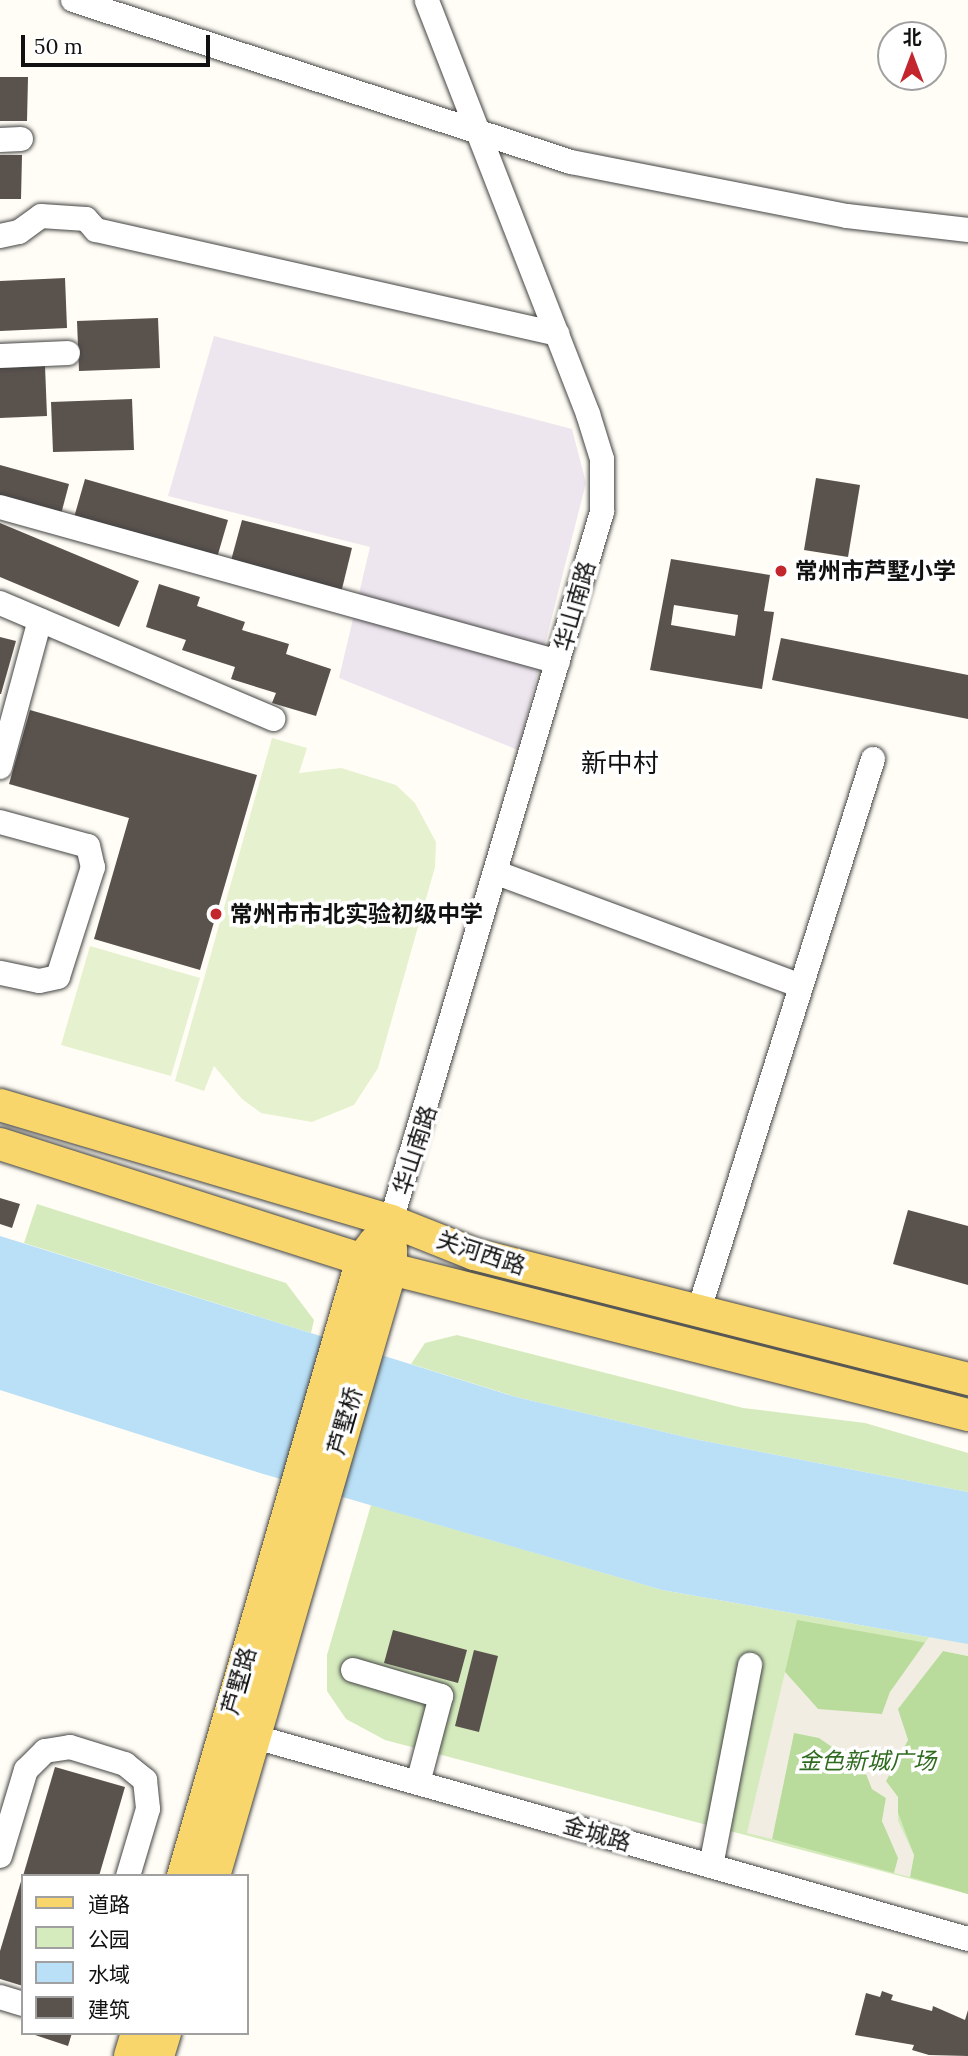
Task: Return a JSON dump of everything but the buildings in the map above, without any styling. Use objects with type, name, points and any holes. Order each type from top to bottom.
[{"type":"main road","name":"关河西路","points":[[0,1105],[391,1221],[474,1254],[968,1379]]},
{"type":"main road","name":"关河西路","points":[[0,1144],[377,1264],[968,1415]]},
{"type":"main road","points":[[377,1264],[391,1221]]},
{"type":"main road","name":"芦墅桥","points":[[310,1491],[377,1264]]},
{"type":"main road","name":"芦墅路","points":[[184,1874],[226,1729],[310,1491]]},
{"type":"main road","name":"芦墅路","points":[[215,1874],[257,1737],[310,1491]]},
{"type":"street","points":[[73,0],[571,162],[847,216],[968,230]]},
{"type":"street","name":"华山南路","points":[[391,1221],[497,873],[602,498],[602,459],[557,334],[427,0]]},
{"type":"street","points":[[0,236],[19,232],[41,216],[86,219],[96,230],[557,334]]},
{"type":"street","points":[[0,356],[68,353]]},
{"type":"street","points":[[0,507],[558,662]]},
{"type":"street","points":[[0,603],[274,719]]},
{"type":"street","points":[[0,766],[40,620]]},
{"type":"street","points":[[698,1312],[798,985],[873,759]]},
{"type":"street","points":[[0,821],[88,846],[93,867],[58,977],[38,981],[2,979]]},
{"type":"street","points":[[497,873],[798,985]]},
{"type":"street","points":[[711,1866],[750,1665]]},
{"type":"street","points":[[353,1671],[441,1696],[418,1783]]},
{"type":"street","name":"金城路","points":[[226,1729],[968,1939]]},
{"type":"street","points":[[0,1856],[26,1770],[45,1751],[70,1747],[125,1764],[145,1780],[148,1809],[129,1874]]},
{"type":"street","points":[[0,1997],[21,2003]]},
{"type":"shaded area","points":[[214,336],[572,429],[586,483],[518,750],[339,678],[370,547],[168,496]]},
{"type":"shaded area","points":[[929,1637],[968,1644],[968,1656],[943,1651],[898,1709],[908,1740],[886,1781],[898,1797],[898,1821],[914,1855],[910,1877],[894,1873],[898,1858],[882,1821],[886,1798],[872,1789],[864,1769],[819,1738],[794,1733],[772,1839],[747,1833],[785,1672],[818,1709],[882,1714],[890,1692]]},
{"type":"green space","points":[[272,738],[307,748],[299,773],[341,768],[396,785],[415,803],[436,842],[435,867],[378,1068],[354,1105],[312,1122],[261,1113],[242,1099],[214,1066],[204,1091],[175,1081]]},
{"type":"green space","points":[[90,946],[200,978],[171,1076],[61,1045]]},
{"type":"green space","points":[[37,1204],[286,1283],[314,1320],[311,1333],[24,1243]]},
{"type":"green space","points":[[457,1335],[743,1408],[865,1423],[968,1453],[968,1492],[694,1439],[516,1397],[411,1364],[425,1343]]},
{"type":"green space","name":"金色新城广场","points":[[371,1505],[662,1590],[968,1644],[968,1894],[385,1740],[346,1719],[327,1691],[327,1655]]},
{"type":"green space","points":[[797,1620],[927,1643],[890,1692],[882,1714],[831,1712],[818,1709],[785,1672]]},
{"type":"green space","points":[[943,1651],[968,1656],[968,1894],[910,1877],[914,1855],[886,1781],[908,1740],[897,1709]]},
{"type":"green space","points":[[794,1732],[819,1737],[865,1769],[872,1789],[886,1798],[882,1821],[899,1858],[894,1873],[772,1839]]},
{"type":"water","points":[[0,1236],[516,1397],[694,1439],[968,1492],[968,1644],[662,1590],[260,1473],[0,1390]]},
{"type":"place","name":"常州市芦墅小学","points":[[781,571]]},
{"type":"place","name":"常州市市北实验初级中学","points":[[216,914]]},
{"type":"district","name":"新中村","points":[[620,763]]}]
